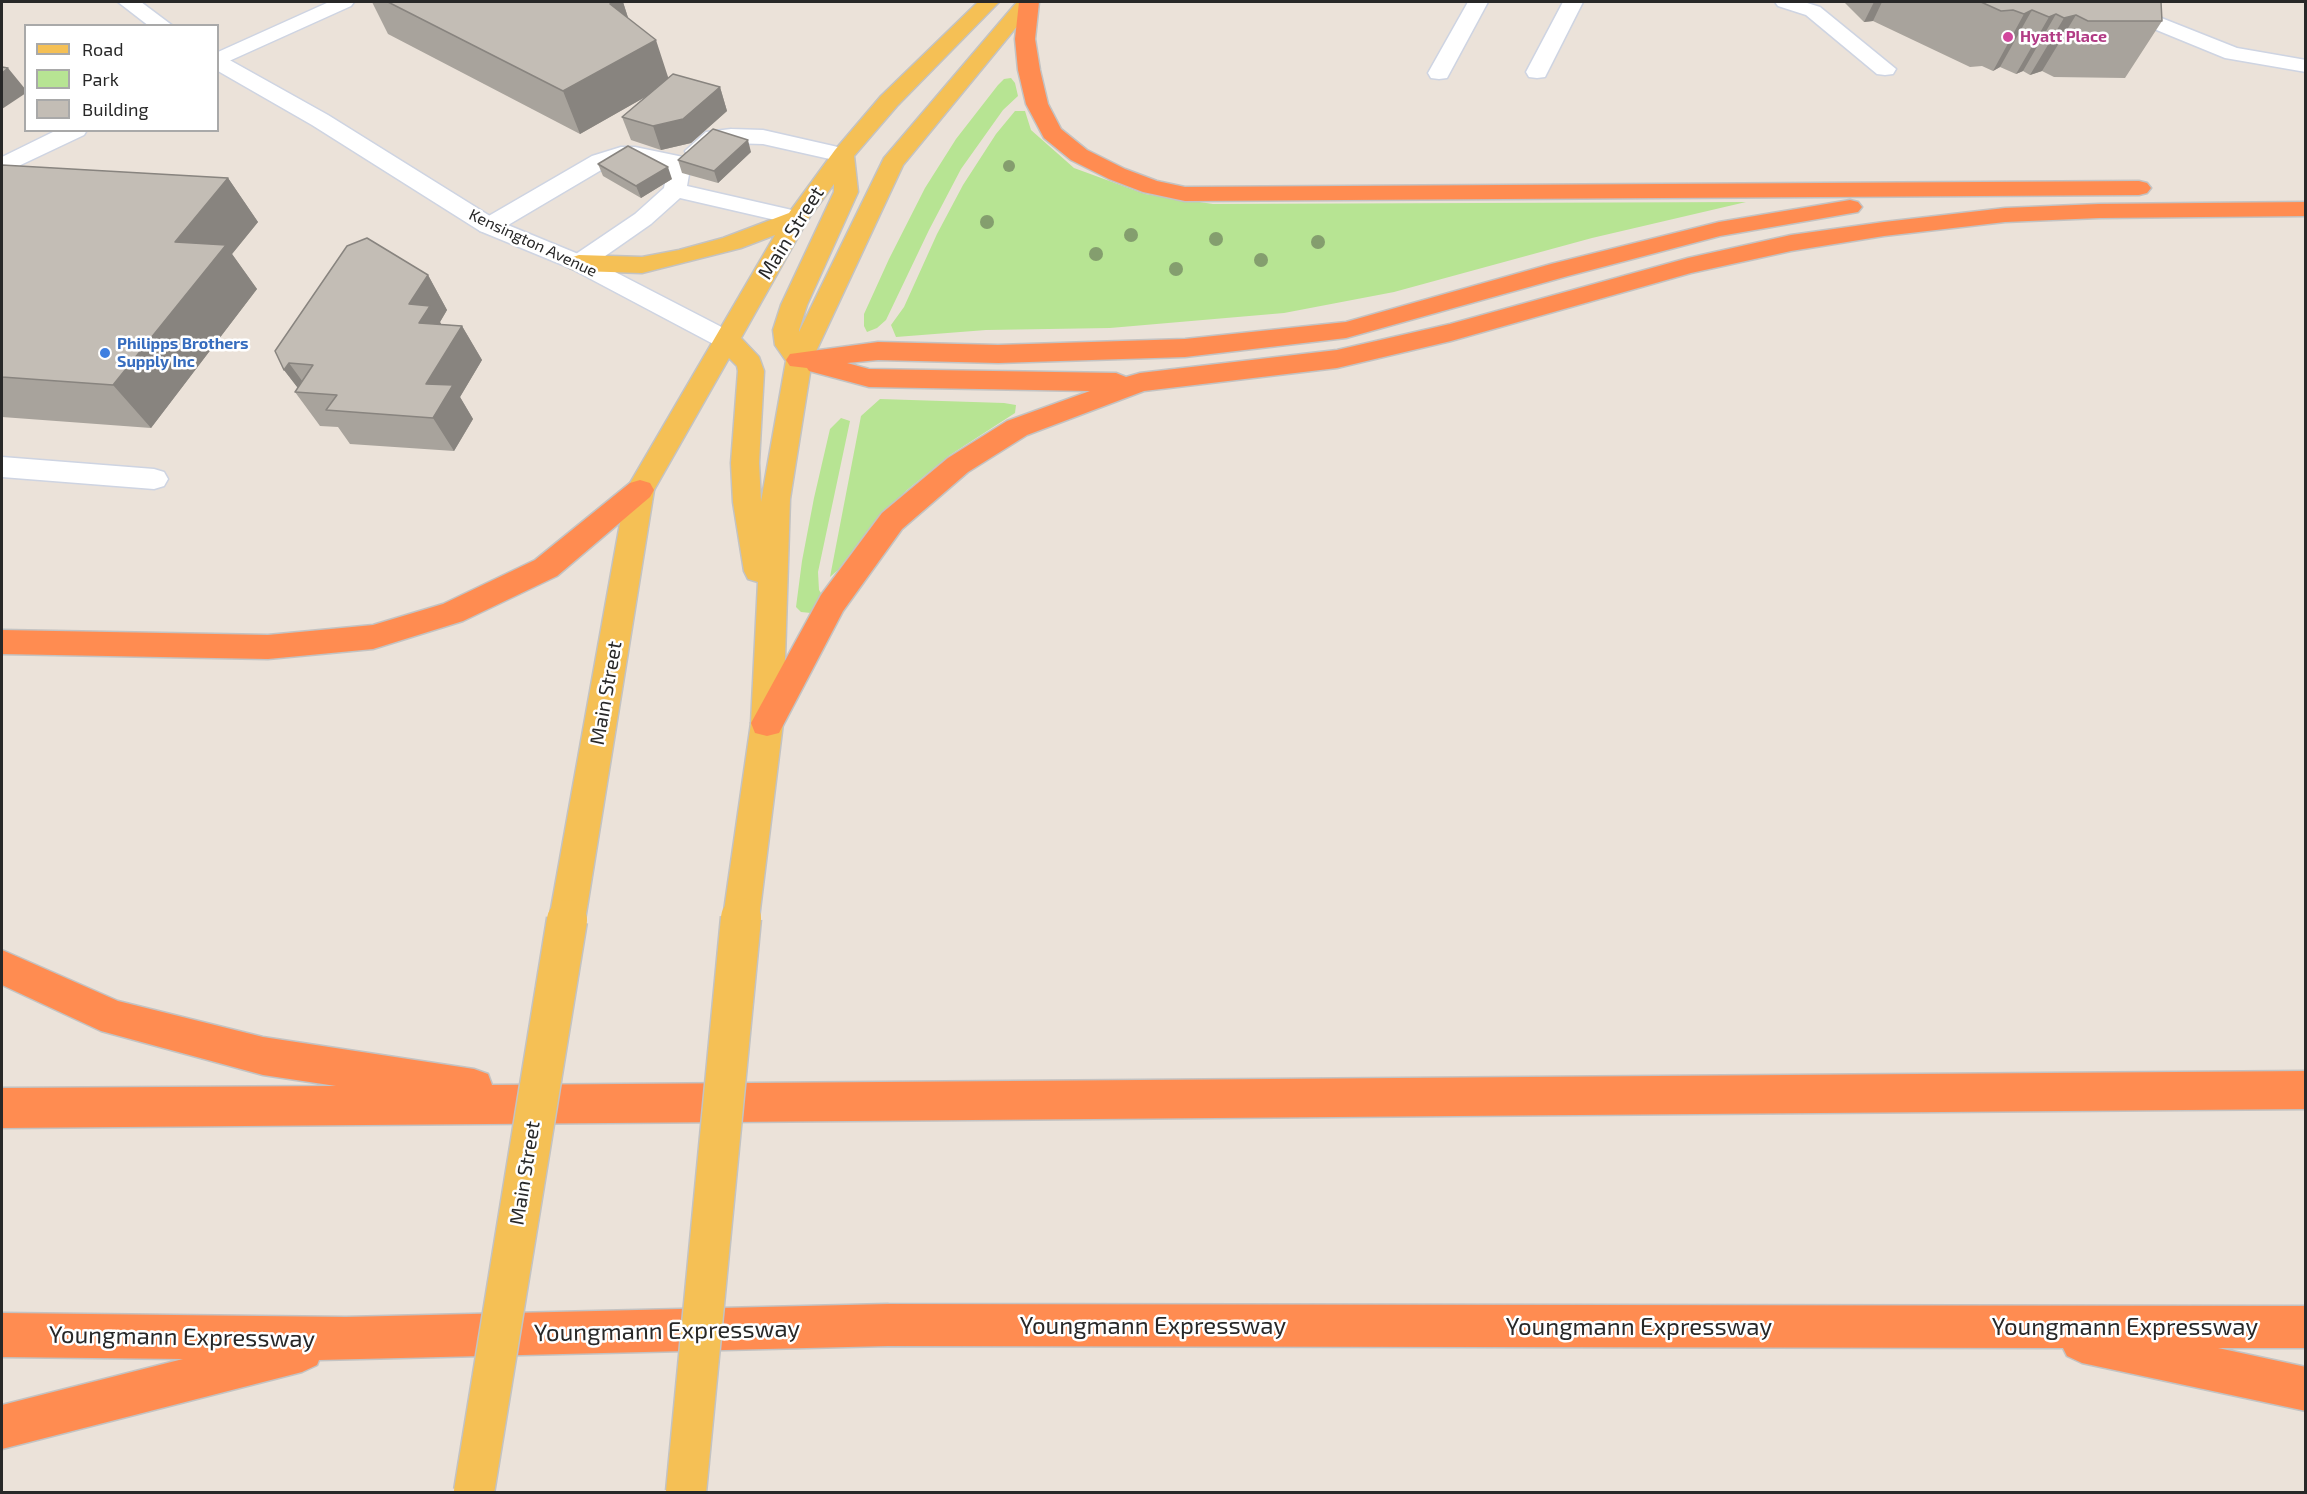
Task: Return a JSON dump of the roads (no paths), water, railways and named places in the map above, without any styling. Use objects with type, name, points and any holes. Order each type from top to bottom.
[{"type":"highway","points":[[1028,2],[1025,39],[1029,70],[1037,104],[1052,133],[1079,155],[1117,174],[1151,187],[1185,194],[2166,188]]},
{"type":"highway","points":[[799,360],[878,351],[998,354],[1185,348],[1346,330],[1560,270],[1719,229],[1798,214],[1887,202],[2034,188]]},
{"type":"highway","points":[[799,360],[869,378],[1051,383],[1140,382],[1337,359],[1451,332],[1688,266],[1791,243],[1884,229],[2005,215],[2099,211],[2306,208]]},
{"type":"highway","points":[[767,723],[832,603],[892,521],[958,465],[1017,428],[1140,382]]},
{"type":"highway","points":[[2,642],[268,647],[373,637],[452,613],[546,568],[640,490]]},
{"type":"highway","points":[[2,967],[114,1018],[262,1056],[574,1103]]},
{"type":"highway","points":[[2,1108],[2306,1090]]},
{"type":"highway","name":"Youngmann Expressway","points":[[2,1335],[346,1339],[888,1325],[2306,1327]]},
{"type":"highway","points":[[2019,1328],[2306,1389]]},
{"type":"highway","points":[[2,1427],[346,1339]]},
{"type":"main road","name":"Main Street","points":[[474,1492],[640,490],[797,218],[843,155],[889,101],[989,2]]},
{"type":"main road","points":[[686,1492],[741,918],[767,723],[776,499],[799,360],[892,163],[1028,2]]},
{"type":"main road","points":[[799,360],[788,345],[786,330],[794,305],[846,192],[843,155]]},
{"type":"main road","points":[[579,263],[642,265],[681,257],[732,243],[797,218]]},
{"type":"main road","points":[[728,341],[750,363],[752,372],[745,472],[747,502],[770,638]]},
{"type":"main road","name":"Kensington Avenue","points":[[728,341],[799,360]]},
{"type":"street","points":[[128,2],[160,24]]},
{"type":"street","points":[[219,61],[344,2]]},
{"type":"street","points":[[1439,73],[1478,2]]},
{"type":"street","points":[[1538,72],[1573,2]]},
{"type":"street","points":[[1785,2],[1814,11],[1885,69]]},
{"type":"street","points":[[2105,2],[2232,54],[2306,66]]},
{"type":"street","name":"Kensington Avenue","points":[[219,62],[320,120],[489,226],[579,263],[728,341]]},
{"type":"street","points":[[2,165],[72,132]]},
{"type":"street","points":[[579,263],[643,219],[675,190],[680,163],[714,137],[763,137],[843,155]]},
{"type":"street","points":[[489,226],[600,161],[621,154],[635,154],[680,163]]},
{"type":"street","points":[[675,190],[797,218]]},
{"type":"street","points":[[2,467],[154,479]]},
{"type":"place","name":"Hyatt Place","points":[[2008,37]]},
{"type":"place","name":"Philipps Brothers Supply Inc","points":[[105,353]]}]
